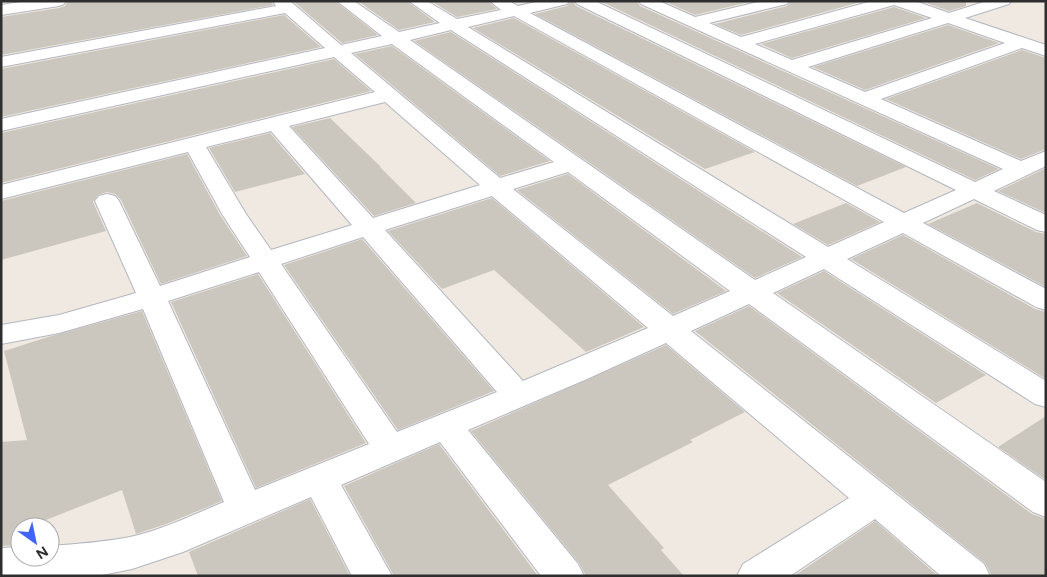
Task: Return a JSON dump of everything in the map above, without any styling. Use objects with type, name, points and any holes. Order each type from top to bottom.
[{"type":"street","points":[[1,10],[58,1]]},
{"type":"street","points":[[344,1],[749,292],[1046,502]]},
{"type":"street","points":[[416,1],[451,25],[1046,396]]},
{"type":"street","points":[[1,125],[451,25],[506,6],[562,1]]},
{"type":"street","points":[[582,1],[1046,225]]},
{"type":"street","points":[[646,1],[863,98],[1034,168]]},
{"type":"street","points":[[695,22],[782,1]]},
{"type":"street","points":[[738,43],[890,1]]},
{"type":"street","points":[[899,1],[1046,52]]},
{"type":"street","points":[[791,66],[1004,1]]},
{"type":"street","points":[[1,62],[284,5],[496,187],[970,576]]},
{"type":"street","points":[[506,6],[1046,301]]},
{"type":"street","points":[[863,98],[1021,43]]},
{"type":"street","points":[[1,192],[388,95]]},
{"type":"street","points":[[276,124],[518,396]]},
{"type":"street","points":[[194,144],[234,214],[390,449]]},
{"type":"street","points":[[1,335],[19,333],[152,297],[570,164]]},
{"type":"street","points":[[1,565],[92,560],[132,553],[169,541],[518,396],[670,329],[974,190],[1034,168]]},
{"type":"street","points":[[107,201],[152,297],[245,508]]},
{"type":"street","points":[[446,426],[564,576]]},
{"type":"street","points":[[319,478],[372,576]]},
{"type":"street","points":[[757,576],[878,500]]},
{"type":"building","points":[[68,1],[271,1],[273,5],[1,55],[1,17],[59,8],[65,6]]},
{"type":"building","points":[[293,1],[335,1],[378,35],[342,43]]},
{"type":"building","points":[[358,1],[407,1],[435,22],[399,30]]},
{"type":"building","points":[[431,1],[488,1],[497,9],[457,17]]},
{"type":"building","points":[[571,1],[576,6],[906,167],[857,186],[535,14],[567,6]]},
{"type":"building","points":[[600,1],[637,1],[640,6],[999,169],[975,180]]},
{"type":"building","points":[[664,1],[753,1],[695,15]]},
{"type":"building","points":[[791,1],[864,1],[741,35],[715,24],[787,6]]},
{"type":"building","points":[[921,1],[966,1],[966,6],[949,11]]},
{"type":"building","points":[[894,7],[926,18],[792,58],[761,44]]},
{"type":"building","points":[[284,15],[321,47],[1,117],[1,69]]},
{"type":"building","points":[[514,18],[755,152],[705,169],[473,28]]},
{"type":"building","points":[[948,25],[999,43],[865,90],[813,67]]},
{"type":"building","points":[[451,32],[802,257],[755,278],[414,41]]},
{"type":"building","points":[[392,46],[550,161],[500,176],[355,54]]},
{"type":"building","points":[[1022,50],[1046,58],[1046,149],[1021,159],[886,99]]},
{"type":"building","points":[[334,59],[371,91],[1,183],[1,133]]},
{"type":"building","points":[[330,118],[416,203],[374,216],[292,127]]},
{"type":"building","points":[[270,133],[305,174],[235,192],[209,148]]},
{"type":"building","points":[[187,154],[220,215],[247,256],[161,284],[121,200],[115,194],[107,192],[98,195],[93,202],[106,231],[1,260],[1,201]]},
{"type":"building","points":[[1046,168],[1046,213],[998,191]]},
{"type":"building","points":[[568,174],[726,291],[673,314],[517,190]]},
{"type":"building","points":[[492,198],[644,327],[586,352],[494,270],[442,289],[388,231]]},
{"type":"building","points":[[846,203],[880,222],[828,245],[793,224]]},
{"type":"building","points":[[977,203],[1036,232],[1046,234],[1046,287],[928,224]]},
{"type":"building","points":[[903,235],[1035,309],[1046,312],[1046,379],[851,259]]},
{"type":"building","points":[[362,239],[494,391],[398,430],[284,265]]},
{"type":"building","points":[[824,271],[986,375],[936,403],[777,293]]},
{"type":"building","points":[[258,274],[366,443],[256,488],[171,302]]},
{"type":"building","points":[[749,306],[1032,514],[1046,519],[1046,576],[992,576],[985,563],[695,331]]},
{"type":"building","points":[[142,311],[222,501],[136,534],[122,490],[53,517],[10,517],[10,546],[1,546],[1,442],[27,440],[4,351]]},
{"type":"building","points":[[666,345],[745,412],[690,440],[693,442],[608,485],[664,548],[661,550],[684,576],[586,576],[579,563],[471,431]]},
{"type":"building","points":[[1046,416],[1046,480],[998,447]]},
{"type":"building","points":[[439,444],[538,576],[394,576],[344,486]]},
{"type":"building","points":[[310,499],[350,576],[198,576],[189,552]]},
{"type":"building","points":[[875,521],[938,576],[794,576]]}]
